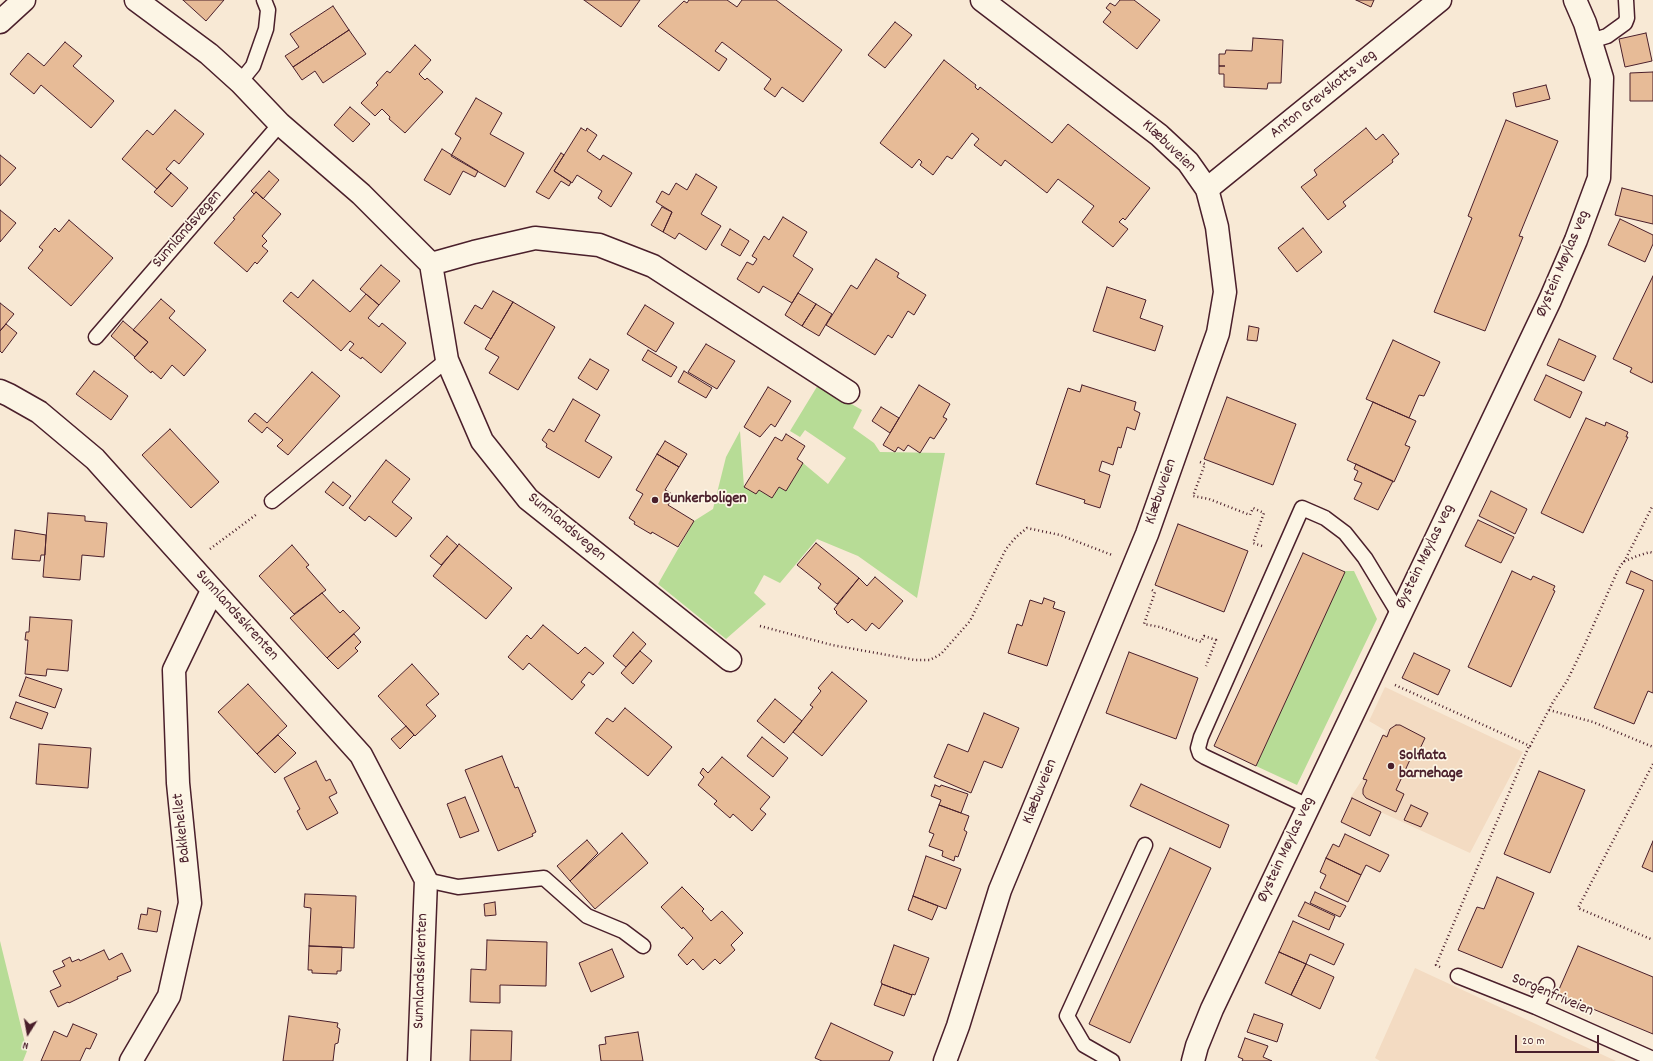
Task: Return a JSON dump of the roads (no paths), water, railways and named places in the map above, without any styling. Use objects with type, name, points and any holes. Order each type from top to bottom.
[{"type":"street","points":[[0,22],[24,0]]},
{"type":"street","points":[[136,0],[209,54],[240,82],[280,124],[361,194],[431,264],[474,252],[535,238],[599,245],[653,266],[848,392]]},
{"type":"street","name":"Klæbuveien","points":[[945,1061],[958,1026],[1000,890],[1147,534],[1218,333],[1225,292],[1217,227],[1207,189],[1188,162],[1159,135],[1093,83],[982,0]]},
{"type":"street","name":"Anton Grevskotts veg","points":[[1207,189],[1440,0]]},
{"type":"street","name":"Øystein Møylas veg","points":[[1192,1061],[1212,1009],[1550,300],[1576,240],[1599,178],[1602,78],[1591,41],[1575,0]]},
{"type":"street","name":"Sunnlandsvegen","points":[[431,264],[447,360],[482,441],[528,499],[730,660]]},
{"type":"street","name":"Sunnlandsskrenten","points":[[0,391],[39,412],[95,459],[190,564],[212,591],[361,754],[426,880],[419,1061]]},
{"type":"street","name":"Bakkehellet","points":[[132,1061],[169,996],[190,903],[178,783],[174,670],[212,591]]},
{"type":"lane","points":[[240,82],[253,66],[266,30],[268,10],[264,0]]},
{"type":"lane","points":[[1591,41],[1607,36],[1625,23],[1627,18],[1626,0]]},
{"type":"lane","name":"Sunnlandsvegen","points":[[96,337],[280,124]]},
{"type":"lane","points":[[272,502],[447,360]]},
{"type":"lane","points":[[1308,806],[1205,758],[1200,754],[1198,748],[1201,737],[1302,508],[1325,518],[1345,533],[1365,558],[1399,614]]},
{"type":"lane","points":[[1112,1061],[1084,1045],[1068,1016],[1145,845]]},
{"type":"lane","points":[[426,880],[458,887],[544,878],[587,916],[623,931],[643,946]]},
{"type":"lane","name":"Sorgenfriveien","points":[[1458,976],[1653,1059]]},
{"type":"lane","points":[[1536,1008],[1547,986]]},
{"type":"place","name":"Bunkerboligen","points":[[655,500]]},
{"type":"place","name":"Solflata barnehage","points":[[1391,766]]}]
